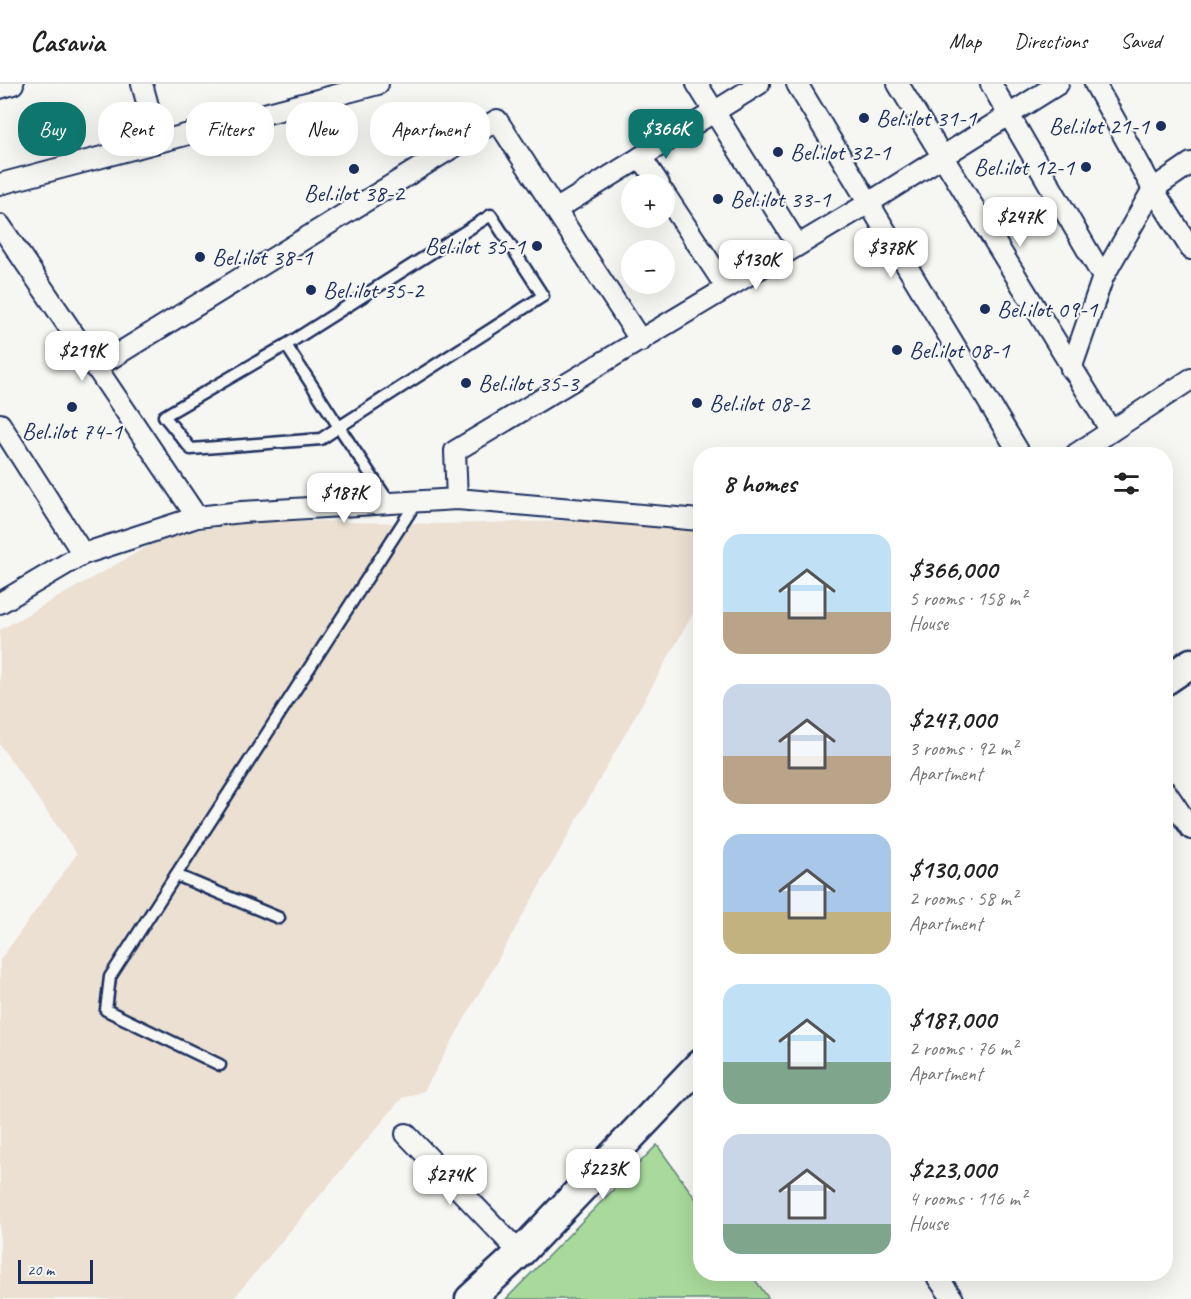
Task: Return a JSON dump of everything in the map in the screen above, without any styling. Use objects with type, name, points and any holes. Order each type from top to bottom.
[{"type":"street","points":[[0,88],[13,84]]},
{"type":"street","points":[[141,84],[146,102]]},
{"type":"street","points":[[174,138],[378,84]]},
{"type":"street","points":[[697,84],[797,244]]},
{"type":"street","points":[[557,209],[759,84]]},
{"type":"street","points":[[797,84],[867,204],[1016,447]]},
{"type":"street","points":[[898,84],[1111,431]]},
{"type":"street","points":[[991,84],[1103,277]]},
{"type":"street","points":[[457,499],[455,451],[867,204],[1058,84]]},
{"type":"street","points":[[1095,84],[1153,189],[1191,249]]},
{"type":"street","points":[[95,368],[498,120],[641,341]]},
{"type":"street","points":[[0,184],[105,156]]},
{"type":"street","points":[[641,157],[652,174]]},
{"type":"street","points":[[1071,369],[1103,277],[1153,189],[1191,163]]},
{"type":"street","points":[[675,210],[726,287]]},
{"type":"street","points":[[2,233],[197,517]]},
{"type":"street","points":[[1087,447],[1191,379]]},
{"type":"street","points":[[0,424],[83,554]]},
{"type":"street","points":[[0,603],[83,554],[197,517],[457,499],[693,519]]},
{"type":"street","points":[[1173,675],[1191,663]]},
{"type":"street","points":[[1173,802],[1191,829]]},
{"type":"street","points":[[470,1299],[520,1253],[693,1071]]},
{"type":"street","points":[[406,1134],[520,1253]]},
{"type":"street","points":[[940,1281],[953,1299]]},
{"type":"lane","points":[[491,215],[543,296],[321,439],[191,449],[164,416],[286,345],[491,215]]},
{"type":"lane","points":[[286,345],[389,502]]},
{"type":"lane","points":[[220,1065],[106,1010],[110,977],[418,500]]},
{"type":"lane","points":[[176,875],[279,918]]},
{"type":"shaded area","points":[[262,520],[441,524],[606,520],[693,530],[693,613],[424,1091],[402,1098],[233,1299],[0,1299],[0,960],[77,854],[0,745],[0,630],[168,535]]},
{"type":"green space","points":[[657,1145],[693,1195],[693,1281],[756,1281],[769,1299],[506,1299]]},
{"type":"place","name":"Bel.ilot 31-1","points":[[864,118]]},
{"type":"place","name":"Bel.ilot 21-1","points":[[1161,126]]},
{"type":"place","name":"Bel.ilot 32-1","points":[[778,152]]},
{"type":"place","name":"Bel.ilot 12-1","points":[[1086,167]]},
{"type":"place","name":"Bel.ilot 38-2","points":[[354,169]]},
{"type":"place","name":"Bel.ilot 33-1","points":[[718,199]]},
{"type":"place","name":"Bel.ilot 35-1","points":[[537,246]]},
{"type":"place","name":"Bel.ilot 38-1","points":[[200,257]]},
{"type":"place","name":"Bel.ilot 35-2","points":[[311,290]]},
{"type":"place","name":"Bel.ilot 09-1","points":[[985,309]]},
{"type":"place","name":"Bel.ilot 08-1","points":[[897,350]]},
{"type":"place","name":"Bel.ilot 35-3","points":[[466,383]]},
{"type":"place","name":"Bel.ilot 08-2","points":[[697,403]]},
{"type":"place","name":"Bel.ilot 74-1","points":[[72,407]]}]
